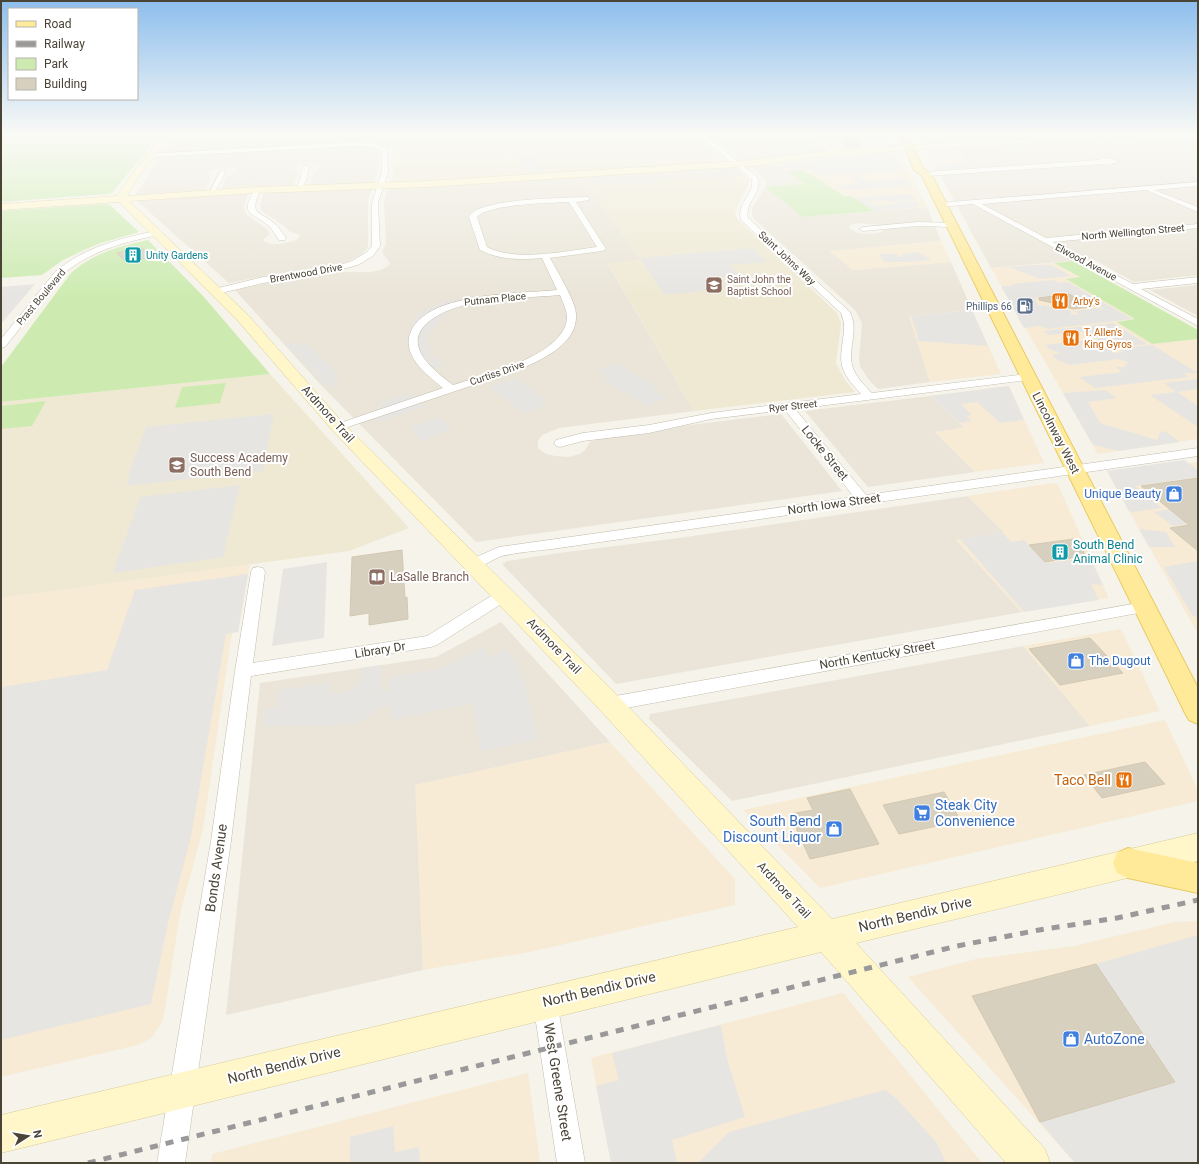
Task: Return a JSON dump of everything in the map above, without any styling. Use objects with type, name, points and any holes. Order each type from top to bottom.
[{"type":"main road","name":"Lincolnway West","points":[[933,188],[1198,713]]},
{"type":"main road","points":[[1128,863],[1198,878]]},
{"type":"street","points":[[121,199],[121,195],[126,188]]},
{"type":"street","points":[[212,193],[214,188]]},
{"type":"street","points":[[1,206],[292,188]]},
{"type":"street","name":"Brentwood Drive","points":[[216,291],[263,280],[328,271],[364,259],[376,246],[375,203],[379,188]]},
{"type":"street","name":"Saint Johns Way","points":[[754,188],[743,209],[745,219],[845,312],[850,325],[847,364],[853,377],[870,396]]},
{"type":"street","points":[[941,205],[1141,188]]},
{"type":"street","points":[[1146,188],[1198,210]]},
{"type":"street","points":[[257,190],[252,204],[252,210],[257,216],[277,230],[282,238]]},
{"type":"street","name":"Ardmore Trail","points":[[121,199],[243,318],[338,427],[610,704],[826,935],[1031,1163]]},
{"type":"street","points":[[572,201],[602,249],[545,255],[504,256],[486,251],[482,246],[474,214],[479,210],[496,206],[587,199]]},
{"type":"street","name":"Elwood Avenue","points":[[974,202],[1198,323]]},
{"type":"street","points":[[863,229],[918,224],[951,225]]},
{"type":"street","name":"North Wellington Street","points":[[1045,240],[1198,226]]},
{"type":"street","name":"Prast Boulevard","points":[[1,345],[58,274],[68,265],[103,247],[155,233]]},
{"type":"street","name":"Curtiss Drive","points":[[338,427],[517,367],[542,356],[552,349],[568,332],[572,322],[572,315],[570,307],[545,255]]},
{"type":"street","points":[[1132,287],[1198,280]]},
{"type":"street","name":"Putnam Place","points":[[451,389],[422,364],[413,349],[412,337],[416,330],[431,314],[446,307],[466,301],[563,292]]},
{"type":"street","name":"Ryer Street","points":[[560,443],[583,437],[649,429],[711,416],[1027,377]]},
{"type":"street","name":"Locke Street","points":[[787,406],[863,500]]},
{"type":"street","name":"North Iowa Street","points":[[472,564],[492,554],[514,550],[1198,452]]},
{"type":"street","name":"Bonds Avenue","points":[[172,1163],[221,841],[243,672],[258,572]]},
{"type":"street","name":"Library Dr","points":[[243,672],[431,641],[504,595]]},
{"type":"street","name":"North Kentucky Street","points":[[610,704],[1144,607]]},
{"type":"street","name":"North Bendix Drive","points":[[1,1134],[545,1002],[1198,847]]},
{"type":"street","name":"West Greene Street","points":[[545,1002],[572,1163]]},
{"type":"shaded area","points":[[140,188],[207,188],[206,190],[135,195]]},
{"type":"shaded area","points":[[590,188],[641,260],[608,264],[694,411],[559,428],[542,435],[538,441],[538,448],[546,454],[569,457],[580,454],[585,450],[590,442],[598,439],[647,434],[683,426],[781,414],[842,491],[476,542],[321,385],[235,290],[272,282],[340,272],[370,272],[381,270],[388,266],[390,263],[382,252],[386,244],[384,202],[388,189]]},
{"type":"shaded area","name":"Saint John the Baptist School","points":[[590,188],[746,188],[736,209],[735,214],[737,219],[837,313],[841,324],[836,363],[845,380],[855,392],[694,411],[608,263],[641,260]]},
{"type":"shaded area","points":[[764,188],[768,188],[803,217],[927,207],[933,222],[879,225],[859,223],[850,225],[849,228],[858,233],[872,234],[882,232],[885,229],[935,226],[941,241],[830,251],[853,270],[951,262],[972,310],[909,316],[930,382],[878,389],[869,380],[860,366],[859,359],[862,323],[855,310],[754,219],[752,209]]},
{"type":"shaded area","points":[[832,188],[917,188],[927,207],[874,211],[851,196],[844,196]]},
{"type":"shaded area","points":[[840,188],[877,188],[853,190]]},
{"type":"shaded area","points":[[947,188],[1198,188],[1198,275],[1134,282],[1093,259],[991,268]]},
{"type":"shaded area","points":[[372,189],[368,199],[368,247],[361,255],[347,262],[327,267],[274,274],[229,283],[137,201],[248,194],[244,206],[246,214],[268,230],[270,234],[264,239],[264,241],[271,244],[281,244],[294,241],[299,238],[300,235],[289,231],[283,225],[262,211],[260,205],[264,193]]},
{"type":"shaded area","points":[[911,194],[915,200],[894,202],[885,200],[869,202],[875,206],[916,201],[919,207],[874,211],[854,198]]},
{"type":"shaded area","points":[[941,241],[951,262],[853,270],[829,251]]},
{"type":"shaded area","points":[[753,248],[767,262],[730,265],[740,276],[713,278],[723,289],[664,295],[640,258]]},
{"type":"shaded area","points":[[919,252],[931,260],[884,262],[879,254],[895,254],[900,257],[904,256],[901,254]]},
{"type":"shaded area","points":[[1054,263],[1081,278],[1066,279],[1135,319],[1118,321],[1152,344],[1198,339],[1198,439],[1098,454],[991,268]]},
{"type":"shaded area","points":[[1051,265],[1071,276],[1040,279],[1009,267]]},
{"type":"shaded area","points":[[1054,280],[1059,283],[1068,282],[1132,319],[1048,329],[1040,326],[1024,328],[1001,286],[1012,286],[1012,284]],"holes":[[[1069,294],[1080,300],[1091,300],[1107,311],[1100,308],[1074,311],[1079,314],[1075,315],[1071,314],[1071,311],[1043,305],[1040,307],[1034,298]]]},
{"type":"shaded area","points":[[35,284],[1,324],[1,287]]},
{"type":"shaded area","points":[[1198,285],[1198,316],[1150,290]]},
{"type":"shaded area","points":[[452,299],[460,305],[446,311],[450,313],[442,318],[427,337],[432,355],[425,357],[428,359],[435,357],[445,366],[426,373],[410,354],[408,338],[417,322],[410,321],[425,309]]},
{"type":"shaded area","points":[[972,310],[1001,374],[930,382],[909,316]]},
{"type":"shaded area","points":[[972,310],[988,346],[918,341],[911,316]]},
{"type":"shaded area","points":[[1113,323],[1147,344],[1108,349],[1115,353],[1123,352],[1118,348],[1152,345],[1198,373],[1183,373],[1189,377],[1095,388],[1079,377],[1122,372],[1116,367],[1125,367],[1128,363],[1119,359],[1070,365],[1057,360],[1052,355],[1061,353],[1051,350],[1044,345],[1099,339],[1088,331],[1049,335],[1043,331]]},
{"type":"shaded area","points":[[295,342],[298,345],[306,343],[341,377],[334,380],[338,384],[327,387],[285,344]]},
{"type":"shaded area","points":[[615,363],[658,387],[653,390],[665,398],[648,406],[600,379],[608,376],[598,370]]},
{"type":"shaded area","name":"Success Academy South Bend","points":[[270,374],[409,528],[349,551],[1,598],[1,402]]},
{"type":"shaded area","points":[[516,378],[547,401],[542,404],[541,406],[543,407],[523,413],[490,387]]},
{"type":"shaded area","points":[[1198,379],[1198,389],[1177,392],[1198,406],[1198,427],[1150,395],[1176,392],[1164,383]]},
{"type":"shaded area","points":[[1009,386],[1044,463],[975,472],[935,432],[965,427],[930,396]]},
{"type":"shaded area","points":[[1009,386],[1024,420],[1000,423],[977,402],[961,404],[972,415],[966,416],[972,421],[960,423],[930,396]]},
{"type":"shaded area","points":[[1105,390],[1117,398],[1088,402],[1100,423],[1157,440],[1161,431],[1166,432],[1180,442],[1119,451],[1093,445],[1063,393]]},
{"type":"shaded area","points":[[411,393],[425,407],[380,422],[369,412],[383,407],[379,403]]},
{"type":"shaded area","points":[[930,396],[965,428],[935,432],[975,472],[868,487],[805,411]]},
{"type":"shaded area","points":[[274,414],[263,471],[127,486],[130,470],[146,427]]},
{"type":"shaded area","points":[[440,417],[452,429],[422,441],[409,428]]},
{"type":"shaded area","points":[[1184,460],[1198,470],[1198,477],[1135,486],[1162,508],[1133,512],[1129,511],[1107,471]]},
{"type":"shaded area","points":[[1198,462],[1198,634],[1109,475]]},
{"type":"shaded area","points":[[1053,483],[1058,485],[1109,598],[1022,612],[956,540],[1004,532],[968,496]]},
{"type":"shaded area","points":[[240,485],[223,557],[113,573],[140,497]]},
{"type":"shaded area","points":[[968,496],[1004,532],[956,540],[1022,612],[616,684],[502,564],[508,561],[559,553],[679,538]]},
{"type":"shaded area","points":[[1198,504],[1198,522],[1173,526],[1154,512]]},
{"type":"shaded area","points":[[1139,529],[1166,532],[1175,547],[1149,547]]},
{"type":"shaded area","points":[[1002,532],[1011,542],[1024,540],[1046,563],[1090,558],[1103,585],[1091,584],[1099,600],[1024,612],[960,539]]},
{"type":"shaded area","points":[[1198,561],[1198,618],[1192,615],[1164,567]]},
{"type":"shaded area","points":[[327,562],[324,638],[272,646],[283,569]]},
{"type":"shaded area","points":[[250,564],[238,632],[232,633],[203,829],[180,914],[164,1016],[160,1025],[151,1038],[138,1045],[1,1077],[1,598]]},
{"type":"shaded area","points":[[248,574],[238,632],[226,634],[191,837],[168,923],[151,1004],[1,1040],[1,687],[107,670],[135,590]]},
{"type":"shaded area","points":[[501,622],[610,742],[416,785],[423,970],[226,1015],[260,683],[436,657]]},
{"type":"shaded area","points":[[1121,629],[1160,711],[1090,726],[1023,646]]},
{"type":"shaded area","points":[[1023,646],[1090,726],[732,801],[649,719],[650,714]]},
{"type":"shaded area","points":[[481,648],[491,658],[506,648],[518,666],[525,684],[537,740],[480,751],[474,703],[391,720],[390,707],[387,706],[381,707],[360,723],[336,725],[282,725],[263,727],[265,709],[274,708],[278,704],[279,690],[330,682],[330,692],[333,694],[346,692],[356,687],[361,680],[362,668],[381,665],[381,690],[387,691],[390,688],[390,677],[441,668]]},
{"type":"shaded area","points":[[1165,720],[1198,790],[1198,801],[820,888],[743,810]]},
{"type":"shaded area","points":[[610,742],[735,879],[735,905],[530,952],[423,970],[415,785]]},
{"type":"shaded area","points":[[1198,921],[1198,1163],[1075,1163],[908,977],[976,959],[1074,946],[1174,922]]},
{"type":"shaded area","points":[[1198,935],[1198,1163],[1075,1163],[1040,1122],[1175,1081],[1096,964]]},
{"type":"shaded area","points":[[843,993],[982,1163],[611,1163],[591,1058]]},
{"type":"shaded area","points":[[721,1025],[727,1059],[745,1117],[672,1140],[677,1163],[611,1163],[596,1086],[619,1080],[612,1053]]},
{"type":"shaded area","points":[[528,1073],[540,1163],[211,1163],[212,1154]]},
{"type":"shaded area","points":[[885,1090],[896,1098],[937,1143],[946,1163],[698,1163],[729,1132]]},
{"type":"shaded area","points":[[393,1126],[395,1152],[419,1147],[420,1163],[350,1163],[350,1137]]},
{"type":"green space","points":[[1,188],[116,188],[112,193],[108,194],[1,202]]},
{"type":"green space","points":[[767,188],[832,188],[844,196],[851,196],[874,211],[803,217]]},
{"type":"green space","points":[[106,204],[110,205],[139,232],[101,243],[84,250],[63,260],[42,275],[1,278],[1,211]]},
{"type":"green space","points":[[148,240],[203,296],[270,374],[1,402],[1,367],[71,273],[88,260],[107,251]]},
{"type":"green space","points":[[1073,261],[1198,330],[1198,339],[1152,344],[1117,322],[1135,319],[1066,279],[1080,277],[1054,263]]},
{"type":"green space","points":[[226,383],[220,403],[175,408],[182,387]]},
{"type":"green space","points":[[46,401],[32,426],[1,429],[1,406]]},
{"type":"building","name":"Unity Gardens","points":[[141,247],[150,257],[126,262],[117,253]]},
{"type":"building","name":"Arby's","points":[[1069,294],[1091,307],[1072,309],[1066,306],[1039,300],[1039,298]]},
{"type":"building","points":[[1198,478],[1198,551],[1170,528],[1189,525],[1141,486]]},
{"type":"building","name":"South Bend Animal Clinic","points":[[1074,539],[1084,548],[1084,556],[1045,562],[1029,545]]},
{"type":"building","name":"LaSalle Branch","points":[[402,550],[408,619],[369,625],[369,613],[350,616],[352,557]]},
{"type":"building","name":"The Dugout","points":[[1090,638],[1123,673],[1060,685],[1029,649]]},
{"type":"building","name":"Taco Bell","points":[[1145,762],[1165,784],[1102,798],[1084,775]]},
{"type":"building","name":"South Bend Discount Liquor","points":[[850,789],[879,844],[810,859],[790,814],[813,810],[807,798]]},
{"type":"building","name":"Steak City Convenience","points":[[944,792],[961,821],[899,834],[883,805]]},
{"type":"building","name":"AutoZone","points":[[1096,964],[1175,1082],[1040,1122],[972,996]]},
{"type":"railway","points":[[88,1163],[957,946],[1039,930],[1117,918],[1198,900]]},
{"type":"place","name":"Unity Gardens","points":[[133,255]]},
{"type":"place","name":"Saint John the Baptist School","points":[[714,285]]},
{"type":"place","name":"Arby's","points":[[1060,301]]},
{"type":"place","name":"Phillips 66","points":[[1025,306]]},
{"type":"place","name":"T. Allen's King Gyros","points":[[1071,338]]},
{"type":"place","name":"Success Academy South Bend","points":[[177,465]]},
{"type":"place","name":"Unique Beauty","points":[[1174,494]]},
{"type":"place","name":"South Bend Animal Clinic","points":[[1060,552]]},
{"type":"place","name":"LaSalle Branch","points":[[377,577]]},
{"type":"place","name":"The Dugout","points":[[1076,661]]},
{"type":"place","name":"Taco Bell","points":[[1124,780]]},
{"type":"place","name":"Steak City Convenience","points":[[922,813]]},
{"type":"place","name":"South Bend Discount Liquor","points":[[834,829]]},
{"type":"place","name":"AutoZone","points":[[1071,1039]]}]
